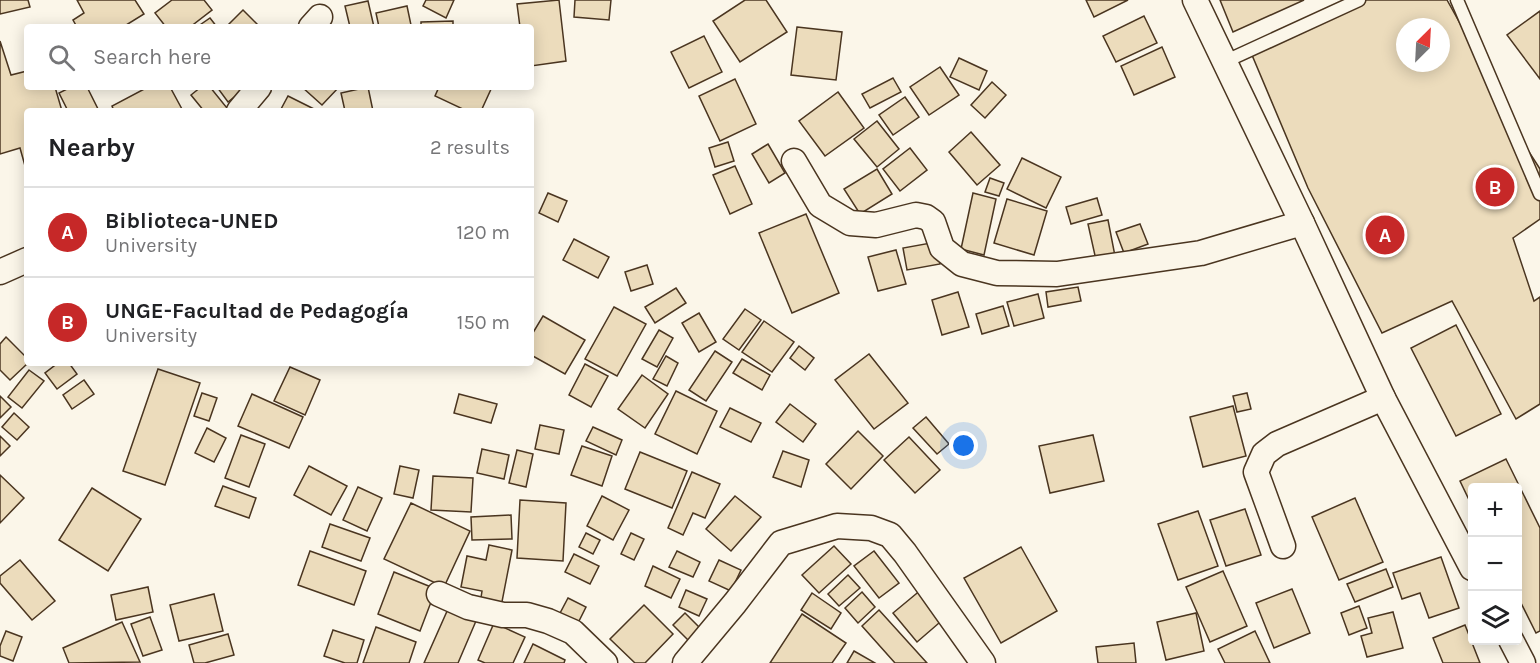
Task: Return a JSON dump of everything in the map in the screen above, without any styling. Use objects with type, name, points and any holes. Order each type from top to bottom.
[{"type":"street","points":[[1195,0],[1383,398],[1468,559]]},
{"type":"street","points":[[241,108],[256,90]]},
{"type":"street","points":[[794,161],[820,205],[850,223],[876,225],[916,215],[926,216],[933,222],[942,248],[962,264],[997,273],[1057,274],[1201,253],[1302,223]]},
{"type":"street","points":[[0,272],[24,261]]},
{"type":"street","points":[[1284,546],[1256,472],[1264,454],[1277,444],[1383,398]]},
{"type":"street","points":[[685,663],[781,543],[837,526],[871,528],[890,535],[983,663]]},
{"type":"street","points":[[439,594],[468,607],[503,615],[527,615],[548,621],[573,632],[605,663]]},
{"type":"street","points":[[1514,645],[1523,663]]},
{"type":"lane","points":[[1224,62],[1359,0]]},
{"type":"lane","points":[[1457,0],[1540,194]]},
{"type":"building","points":[[0,0],[28,0],[30,7],[0,14]]},
{"type":"building","points":[[77,0],[135,0],[144,14],[128,24],[75,24],[73,20],[84,13]]},
{"type":"building","points":[[172,0],[204,0],[212,10],[194,24],[164,24],[155,13]]},
{"type":"building","points":[[426,0],[454,0],[446,18],[423,6]]},
{"type":"building","points":[[559,0],[566,61],[534,66],[534,24],[520,24],[517,4]]},
{"type":"building","points":[[575,0],[611,0],[609,20],[574,17]]},
{"type":"building","points":[[745,0],[766,0],[787,32],[740,62],[713,21]]},
{"type":"building","points":[[1086,0],[1128,0],[1094,17]]},
{"type":"building","points":[[1220,0],[1304,0],[1233,32]]},
{"type":"building","points":[[1366,0],[1447,0],[1492,81],[1515,130],[1540,169],[1540,219],[1513,238],[1534,301],[1540,297],[1540,404],[1516,419],[1452,301],[1382,333],[1308,188],[1252,55]]},
{"type":"building","points":[[368,1],[373,24],[349,24],[345,6]]},
{"type":"building","points":[[407,6],[411,24],[378,24],[376,13]]},
{"type":"building","points":[[243,10],[257,24],[229,24]]},
{"type":"building","points":[[1540,11],[1540,79],[1507,35]]},
{"type":"building","points":[[1144,16],[1157,43],[1116,62],[1103,36]]},
{"type":"building","points":[[210,18],[215,24],[201,24]]},
{"type":"building","points":[[453,21],[453,24],[421,24],[421,22]]},
{"type":"building","points":[[797,27],[842,32],[836,80],[791,75]]},
{"type":"building","points":[[704,36],[722,72],[689,88],[671,52]]},
{"type":"building","points":[[0,41],[11,75],[24,72],[24,90],[56,90],[61,108],[24,108],[24,162],[20,148],[0,154]]},
{"type":"building","points":[[1162,47],[1175,77],[1134,95],[1121,66]]},
{"type":"building","points":[[959,58],[987,71],[979,90],[950,77]]},
{"type":"building","points":[[940,67],[959,95],[929,115],[910,87]]},
{"type":"building","points":[[893,78],[901,92],[870,108],[862,94]]},
{"type":"building","points":[[735,79],[756,124],[720,141],[699,96]]},
{"type":"building","points":[[992,82],[1006,95],[985,118],[971,105]]},
{"type":"building","points":[[65,90],[88,90],[98,108],[66,108],[59,93]]},
{"type":"building","points":[[142,90],[172,90],[181,108],[113,108],[112,106]]},
{"type":"building","points":[[197,90],[212,90],[227,108],[202,108],[191,95]]},
{"type":"building","points":[[219,90],[243,90],[228,102]]},
{"type":"building","points":[[305,90],[336,90],[322,105]]},
{"type":"building","points":[[369,90],[372,108],[344,108],[341,93]]},
{"type":"building","points":[[438,90],[491,90],[482,108],[461,108],[435,96]]},
{"type":"building","points":[[838,92],[864,128],[825,156],[799,121]]},
{"type":"building","points":[[288,96],[312,108],[282,108]]},
{"type":"building","points":[[905,97],[919,117],[893,135],[879,115]]},
{"type":"building","points":[[877,121],[899,149],[877,167],[854,139]]},
{"type":"building","points":[[971,132],[1000,165],[977,185],[949,152]]},
{"type":"building","points":[[728,142],[734,161],[715,167],[709,148]]},
{"type":"building","points":[[768,144],[785,173],[769,183],[752,154]]},
{"type":"building","points":[[910,148],[927,170],[900,191],[883,169]]},
{"type":"building","points":[[1022,158],[1061,177],[1046,208],[1007,189]]},
{"type":"building","points":[[735,166],[752,204],[730,214],[713,175]]},
{"type":"building","points":[[877,169],[892,194],[860,214],[844,189]]},
{"type":"building","points":[[990,178],[1004,183],[999,196],[985,192]]},
{"type":"building","points":[[548,193],[567,201],[558,222],[539,213]]},
{"type":"building","points":[[973,193],[996,199],[984,255],[961,249]]},
{"type":"building","points":[[1097,198],[1102,215],[1071,224],[1066,207]]},
{"type":"building","points":[[1007,199],[1047,211],[1034,255],[994,243]]},
{"type":"building","points":[[806,214],[839,293],[792,313],[759,233]]},
{"type":"building","points":[[1108,220],[1115,256],[1096,260],[1088,224]]},
{"type":"building","points":[[1140,224],[1148,244],[1124,253],[1116,232]]},
{"type":"building","points":[[574,239],[609,257],[598,278],[563,260]]},
{"type":"building","points":[[936,242],[940,264],[907,270],[903,248]]},
{"type":"building","points":[[896,250],[906,284],[878,291],[868,257]]},
{"type":"building","points":[[647,265],[653,284],[631,291],[625,272]]},
{"type":"building","points":[[1078,287],[1081,301],[1048,307],[1046,292]]},
{"type":"building","points":[[676,288],[686,303],[655,323],[645,307]]},
{"type":"building","points":[[958,292],[969,327],[942,335],[932,300]]},
{"type":"building","points":[[1038,294],[1044,318],[1014,326],[1007,302]]},
{"type":"building","points":[[1003,306],[1009,326],[982,334],[976,314]]},
{"type":"building","points":[[614,307],[646,324],[617,376],[585,359]]},
{"type":"building","points":[[745,309],[761,320],[739,350],[723,339]]},
{"type":"building","points":[[699,313],[716,342],[699,352],[682,323]]},
{"type":"building","points":[[543,316],[585,340],[565,374],[534,357],[534,331]]},
{"type":"building","points":[[764,321],[794,342],[772,372],[742,352]]},
{"type":"building","points":[[1456,325],[1501,414],[1456,436],[1411,348]]},
{"type":"building","points":[[659,330],[673,338],[657,367],[642,359]]},
{"type":"building","points":[[6,337],[24,355],[25,366],[10,380],[0,370],[0,344]]},
{"type":"building","points":[[799,346],[814,358],[805,370],[790,358]]},
{"type":"building","points":[[715,351],[732,362],[706,401],[689,390]]},
{"type":"building","points":[[869,354],[908,403],[874,429],[835,380]]},
{"type":"building","points":[[666,356],[678,363],[667,386],[653,379]]},
{"type":"building","points":[[742,359],[770,375],[762,390],[733,373]]},
{"type":"building","points":[[585,364],[608,376],[591,407],[569,395]]},
{"type":"building","points":[[54,366],[71,366],[77,374],[57,389],[45,373]]},
{"type":"building","points":[[290,367],[320,380],[305,415],[274,401]]},
{"type":"building","points":[[158,369],[200,383],[165,485],[123,471]]},
{"type":"building","points":[[29,370],[44,381],[22,408],[8,397]]},
{"type":"building","points":[[642,375],[668,394],[645,428],[618,409]]},
{"type":"building","points":[[84,380],[94,394],[72,409],[63,395]]},
{"type":"building","points":[[676,391],[717,411],[697,454],[655,434]]},
{"type":"building","points":[[202,393],[217,398],[209,421],[194,416]]},
{"type":"building","points":[[1247,393],[1251,409],[1237,412],[1233,396]]},
{"type":"building","points":[[252,394],[303,417],[289,448],[238,426]]},
{"type":"building","points":[[459,394],[497,404],[491,423],[454,413]]},
{"type":"building","points":[[0,396],[11,407],[0,418]]},
{"type":"building","points":[[790,404],[816,424],[803,442],[776,422]]},
{"type":"building","points":[[1233,406],[1246,456],[1203,467],[1190,417]]},
{"type":"building","points":[[730,408],[761,423],[751,442],[720,427]]},
{"type":"building","points":[[14,413],[29,427],[17,440],[2,427]]},
{"type":"building","points":[[926,417],[949,444],[937,454],[913,428]]},
{"type":"building","points":[[540,425],[564,430],[559,454],[535,449]]},
{"type":"building","points":[[593,427],[622,440],[616,455],[586,441]]},
{"type":"building","points":[[207,428],[226,438],[214,462],[195,453]]},
{"type":"building","points":[[858,431],[883,456],[851,489],[826,464]]},
{"type":"building","points":[[241,435],[265,444],[249,487],[225,478]]},
{"type":"building","points":[[1093,435],[1104,481],[1050,493],[1039,446]]},
{"type":"building","points":[[0,436],[10,446],[0,456]]},
{"type":"building","points":[[909,437],[940,470],[915,493],[884,460]]},
{"type":"building","points":[[582,446],[612,456],[602,486],[571,475]]},
{"type":"building","points":[[482,449],[509,455],[504,479],[477,473]]},
{"type":"building","points":[[517,450],[533,454],[526,487],[509,483]]},
{"type":"building","points":[[783,451],[809,460],[801,487],[773,477]]},
{"type":"building","points":[[640,452],[687,471],[672,508],[625,489]]},
{"type":"building","points":[[1506,459],[1518,483],[1468,483],[1468,498],[1460,481]]},
{"type":"building","points":[[309,466],[347,486],[331,515],[294,495]]},
{"type":"building","points":[[400,466],[419,470],[413,498],[394,494]]},
{"type":"building","points":[[692,472],[720,484],[705,518],[693,513],[683,535],[668,528]]},
{"type":"building","points":[[0,475],[24,498],[0,523]]},
{"type":"building","points":[[433,476],[473,478],[471,512],[431,510]]},
{"type":"building","points":[[223,486],[256,498],[249,518],[215,506]]},
{"type":"building","points":[[358,487],[382,498],[367,531],[343,520]]},
{"type":"building","points":[[92,488],[141,519],[108,571],[59,540]]},
{"type":"building","points":[[1522,491],[1540,528],[1540,631],[1536,633],[1522,605]]},
{"type":"building","points":[[602,496],[629,510],[613,540],[587,526]]},
{"type":"building","points":[[735,496],[761,517],[731,551],[706,529]]},
{"type":"building","points":[[1355,498],[1383,562],[1339,580],[1312,517]]},
{"type":"building","points":[[520,500],[566,503],[563,561],[517,558]]},
{"type":"building","points":[[411,503],[470,531],[444,587],[384,559]]},
{"type":"building","points":[[1245,509],[1261,555],[1226,566],[1210,520]]},
{"type":"building","points":[[1198,511],[1218,566],[1178,580],[1158,524]]},
{"type":"building","points":[[511,515],[512,539],[472,540],[471,517]]},
{"type":"building","points":[[330,524],[370,538],[361,561],[322,547]]},
{"type":"building","points":[[586,533],[600,540],[593,554],[579,547]]},
{"type":"building","points":[[631,533],[644,539],[634,560],[621,554]]},
{"type":"building","points":[[489,545],[512,550],[501,607],[480,604],[482,591],[461,587],[467,556],[486,560]]},
{"type":"building","points":[[834,546],[851,564],[819,593],[802,575]]},
{"type":"building","points":[[1021,547],[1057,611],[1001,643],[964,578]]},
{"type":"building","points":[[310,551],[366,571],[354,605],[298,585]]},
{"type":"building","points":[[677,551],[700,562],[693,577],[669,567]]},
{"type":"building","points":[[874,551],[899,583],[879,598],[854,566]]},
{"type":"building","points":[[574,554],[599,566],[590,584],[565,572]]},
{"type":"building","points":[[1441,557],[1459,608],[1429,618],[1420,593],[1402,599],[1393,573]]},
{"type":"building","points":[[20,560],[55,601],[32,620],[0,583],[0,576]]},
{"type":"building","points":[[719,560],[741,570],[731,591],[709,581]]},
{"type":"building","points":[[653,566],[680,579],[671,598],[645,586]]},
{"type":"building","points":[[1386,569],[1393,587],[1355,602],[1347,584]]},
{"type":"building","points":[[1223,571],[1247,626],[1210,642],[1186,587]]},
{"type":"building","points":[[394,572],[436,589],[420,631],[378,614]]},
{"type":"building","points":[[848,575],[860,588],[839,606],[828,594]]},
{"type":"building","points":[[148,587],[153,612],[116,620],[111,595]]},
{"type":"building","points":[[922,589],[946,617],[917,642],[893,613]]},
{"type":"building","points":[[1292,589],[1310,633],[1274,648],[1256,603]]},
{"type":"building","points":[[686,590],[707,599],[699,616],[679,607]]},
{"type":"building","points":[[862,592],[875,607],[858,623],[845,608]]},
{"type":"building","points":[[812,593],[841,613],[831,629],[801,610]]},
{"type":"building","points":[[214,594],[223,631],[179,641],[170,605]]},
{"type":"building","points":[[568,598],[586,607],[576,627],[558,617]]},
{"type":"building","points":[[644,605],[673,634],[645,663],[635,663],[610,639]]},
{"type":"building","points":[[1359,606],[1367,628],[1349,635],[1341,613]]},
{"type":"building","points":[[448,609],[476,621],[458,663],[424,663]]},
{"type":"building","points":[[879,610],[927,663],[895,663],[862,626]]},
{"type":"building","points":[[1393,612],[1403,648],[1367,657],[1361,636],[1372,633],[1368,618]]},
{"type":"building","points":[[685,613],[703,631],[691,643],[673,625]]},
{"type":"building","points":[[1196,613],[1204,651],[1166,660],[1157,622]]},
{"type":"building","points":[[802,614],[846,643],[832,663],[770,663]]},
{"type":"building","points":[[150,617],[162,650],[143,656],[131,624]]},
{"type":"building","points":[[122,622],[140,662],[69,663],[63,648]]},
{"type":"building","points":[[494,623],[525,637],[513,663],[485,663],[478,660]]},
{"type":"building","points":[[1465,625],[1468,633],[1468,645],[1473,645],[1480,663],[1443,663],[1433,638]]},
{"type":"building","points":[[376,627],[416,642],[409,663],[363,663]]},
{"type":"building","points":[[333,630],[364,640],[357,663],[345,663],[324,656]]},
{"type":"building","points":[[6,631],[22,637],[13,661],[0,656],[0,646]]},
{"type":"building","points":[[1255,631],[1270,663],[1225,663],[1218,649]]},
{"type":"building","points":[[228,634],[234,655],[205,663],[194,663],[189,645]]},
{"type":"building","points":[[1134,643],[1136,663],[1098,663],[1096,647]]},
{"type":"building","points":[[533,644],[565,660],[564,663],[524,663]]},
{"type":"building","points":[[854,651],[875,663],[847,663]]},
{"type":"place","name":"UNGE-Facultad de Pedagogía","points":[[1495,187]]},
{"type":"place","name":"Biblioteca-UNED","points":[[1385,235]]}]
